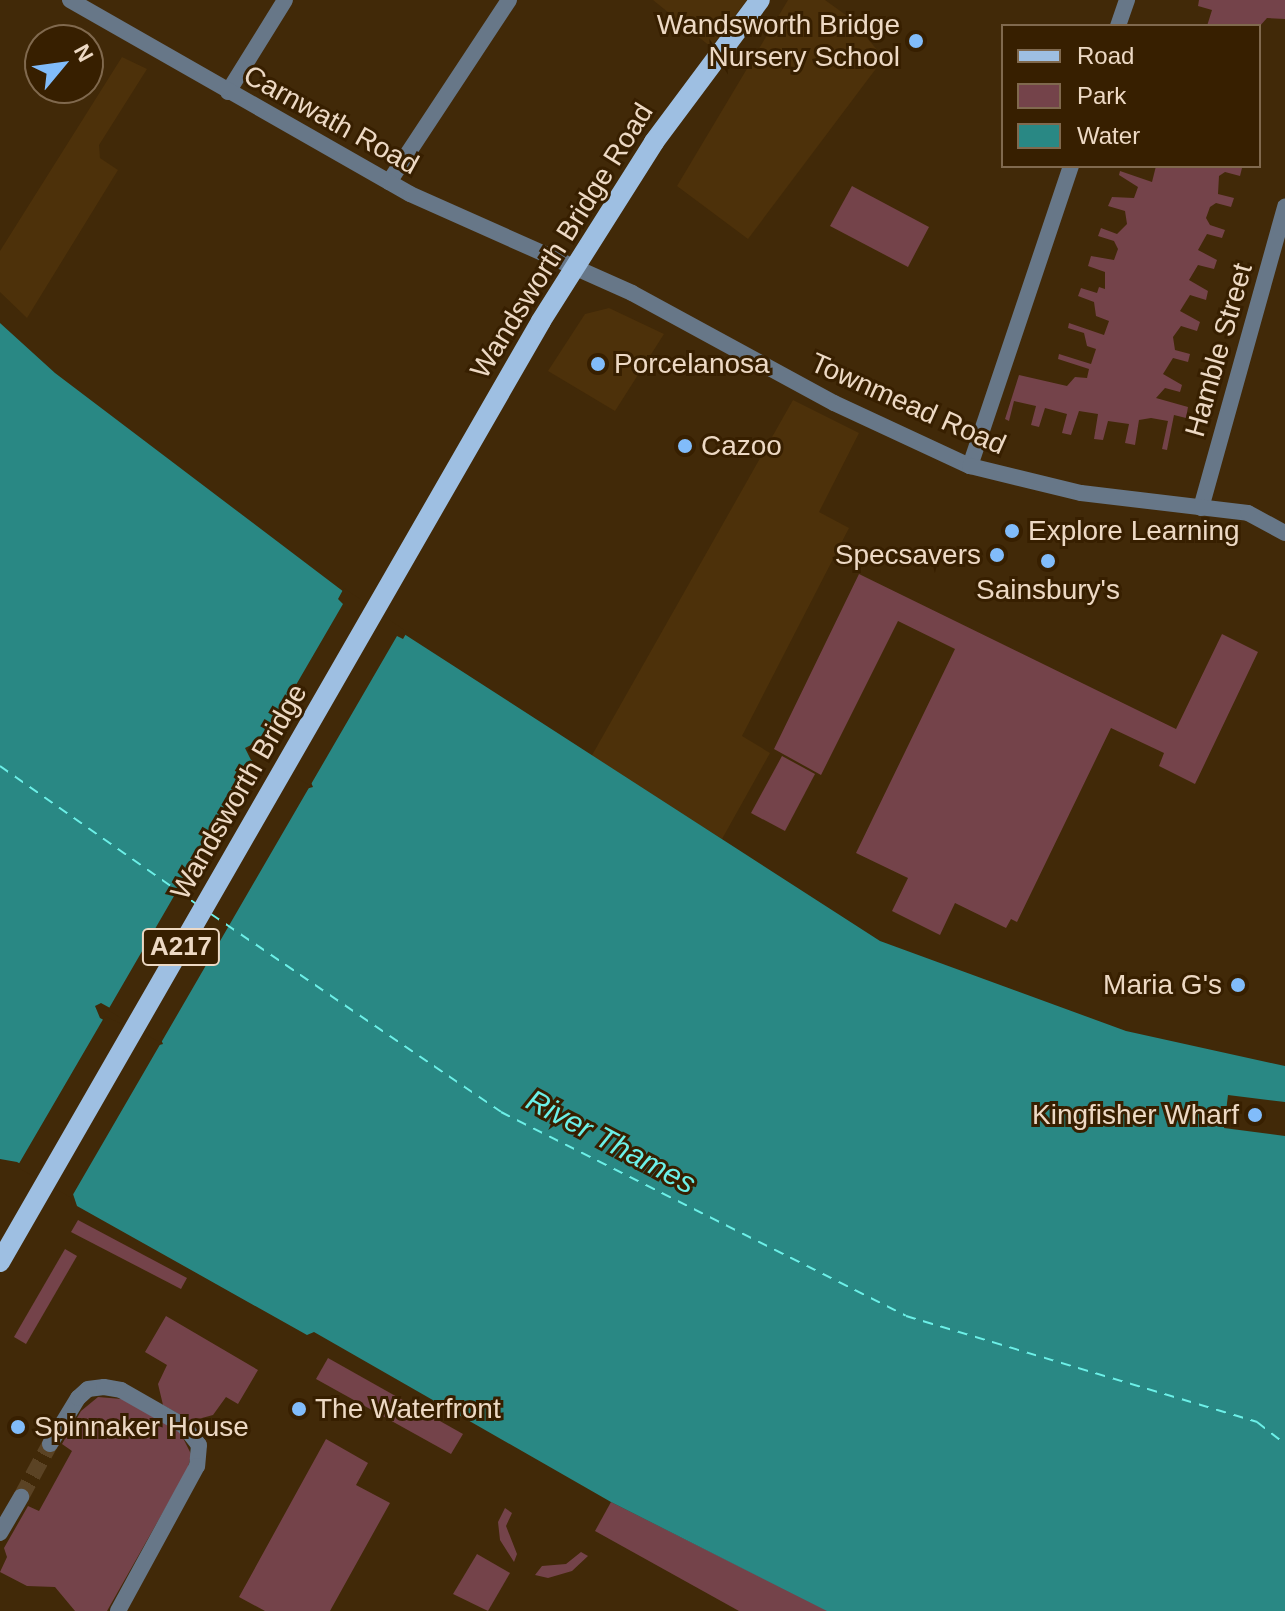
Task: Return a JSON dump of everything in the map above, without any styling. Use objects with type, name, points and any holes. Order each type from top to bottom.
[{"type":"main road","name":"Wandsworth Bridge Road","points":[[427,523],[535,331],[654,142],[760,0]]},
{"type":"main road","name":"Wandsworth Bridge","points":[[2,1259],[427,523]]},
{"type":"street","name":"Carnwath Road","points":[[70,0],[389,182],[575,270]]},
{"type":"street","points":[[228,92],[285,0]]},
{"type":"street","points":[[389,182],[509,0]]},
{"type":"street","points":[[1119,24],[1127,0]]},
{"type":"street","points":[[970,466],[1070,168]]},
{"type":"street","name":"Hamble Street","points":[[1201,508],[1285,207]]},
{"type":"street","name":"Townmead Road","points":[[575,270],[632,293],[834,403],[970,466],[1081,493],[1248,513],[1285,533]]},
{"type":"street","points":[[50,1444],[78,1398],[88,1389],[104,1387],[121,1390],[184,1426],[199,1445],[197,1466],[122,1610]]},
{"type":"street","points":[[0,1533],[21,1497]]},
{"type":"shaded area","points":[[653,0],[747,0],[711,47]]},
{"type":"shaded area","points":[[788,0],[825,0],[850,18],[884,58],[748,239],[677,186]]},
{"type":"shaded area","points":[[122,57],[147,69],[99,145],[100,158],[118,170],[27,318],[0,292],[0,251],[92,104],[104,104],[104,86]]},
{"type":"shaded area","name":"Porcelanosa","points":[[609,308],[664,334],[615,411],[548,371],[585,314]]},
{"type":"shaded area","points":[[793,400],[859,433],[819,512],[849,528],[742,736],[770,753],[722,839],[591,757]]},
{"type":"green space","points":[[1199,0],[1285,0],[1285,19],[1267,18],[1261,25],[1208,24],[1212,10],[1198,6]]},
{"type":"green space","points":[[1156,168],[1242,168],[1240,176],[1225,172],[1219,176],[1218,194],[1234,198],[1231,207],[1216,203],[1210,207],[1206,218],[1210,225],[1225,230],[1222,238],[1207,234],[1198,250],[1217,260],[1214,269],[1198,265],[1189,280],[1208,291],[1206,300],[1190,295],[1180,311],[1200,322],[1197,331],[1181,326],[1173,337],[1175,350],[1190,354],[1188,362],[1173,358],[1163,374],[1182,385],[1180,392],[1165,388],[1156,398],[1188,407],[1186,418],[1174,415],[1167,450],[1162,449],[1168,421],[1151,418],[1139,420],[1135,445],[1125,443],[1129,424],[1108,421],[1103,440],[1094,439],[1098,414],[1079,411],[1071,435],[1062,433],[1067,414],[1045,408],[1039,427],[1031,425],[1036,406],[1014,401],[1009,421],[1005,419],[1019,375],[1067,386],[1075,377],[1087,378],[1089,369],[1058,359],[1059,354],[1091,364],[1096,349],[1087,346],[1084,333],[1068,328],[1069,323],[1104,335],[1109,321],[1096,316],[1094,302],[1078,296],[1081,288],[1097,293],[1099,287],[1105,289],[1105,272],[1088,266],[1091,256],[1114,260],[1118,249],[1114,241],[1098,236],[1101,228],[1117,234],[1127,224],[1125,211],[1108,206],[1112,197],[1134,198],[1138,187],[1119,175],[1120,171],[1152,182]]},
{"type":"green space","points":[[852,186],[929,227],[908,267],[830,226]]},
{"type":"green space","points":[[859,574],[1176,729],[1222,634],[1258,652],[1195,784],[1159,766],[1164,753],[1111,728],[1017,922],[1011,919],[1006,928],[955,903],[940,935],[892,911],[908,878],[856,853],[955,649],[898,621],[821,775],[774,749]]},
{"type":"green space","points":[[782,756],[815,774],[785,831],[751,813]]},
{"type":"green space","points":[[78,1220],[187,1278],[181,1289],[71,1232]]},
{"type":"green space","points":[[65,1249],[77,1256],[26,1344],[14,1337]]},
{"type":"green space","points":[[166,1316],[258,1370],[238,1404],[226,1397],[213,1415],[191,1421],[163,1405],[158,1384],[167,1365],[145,1352]]},
{"type":"green space","points":[[328,1358],[463,1434],[451,1454],[316,1379]]},
{"type":"green space","points":[[98,1397],[122,1399],[180,1432],[191,1454],[188,1468],[107,1611],[75,1611],[55,1587],[27,1586],[0,1572],[7,1557],[4,1548],[28,1506],[39,1511],[72,1451],[62,1444],[81,1411]]},
{"type":"green space","points":[[326,1439],[368,1463],[356,1485],[390,1503],[330,1611],[265,1611],[239,1597]]},
{"type":"green space","points":[[611,1502],[829,1611],[739,1611],[595,1531]]},
{"type":"green space","points":[[505,1508],[512,1513],[506,1526],[517,1554],[514,1562],[500,1540],[498,1522]]},
{"type":"green space","points":[[581,1552],[588,1556],[572,1571],[548,1578],[535,1575],[542,1566],[566,1564]]},
{"type":"green space","points":[[477,1554],[510,1573],[488,1611],[453,1594]]},
{"type":"water","name":"River Thames","points":[[0,323],[55,373],[373,614],[880,941],[1126,1031],[1285,1066],[1285,1611],[827,1611],[611,1502],[314,1332],[307,1335],[77,1206],[73,1194],[17,1162],[0,1159]],"holes":[[[251,745],[309,778],[313,787],[302,790],[251,760],[245,748]],[[101,1003],[159,1035],[163,1044],[152,1047],[100,1018],[95,1006]]]},
{"type":"pier","points":[[344,588],[407,632],[403,639],[397,636],[71,1198],[72,1206],[70,1197],[17,1167],[105,1016],[159,1042],[108,1010],[254,758],[309,785],[257,752],[343,604],[338,599]]},
{"type":"pier","name":"Kingfisher Wharf","points":[[1228,1095],[1285,1102],[1285,1136],[1224,1128]]},
{"type":"ferry route","points":[[0,766],[196,904]]},
{"type":"ferry route","points":[[211,914],[501,1112],[906,1316],[1257,1422],[1285,1444]]},
{"type":"tunnel","points":[[21,1497],[50,1444]]},
{"type":"place","name":"Wandsworth Bridge Nursery School","points":[[916,41]]},
{"type":"place","name":"Porcelanosa","points":[[598,364]]},
{"type":"place","name":"Cazoo","points":[[685,446]]},
{"type":"place","name":"Explore Learning","points":[[1012,531]]},
{"type":"place","name":"Specsavers","points":[[997,555]]},
{"type":"place","name":"Sainsbury's","points":[[1048,561]]},
{"type":"place","name":"Maria G's","points":[[1238,985]]},
{"type":"place","name":"Kingfisher Wharf","points":[[1255,1115]]},
{"type":"place","name":"The Waterfront","points":[[299,1409]]},
{"type":"place","name":"Spinnaker House","points":[[18,1427]]}]
